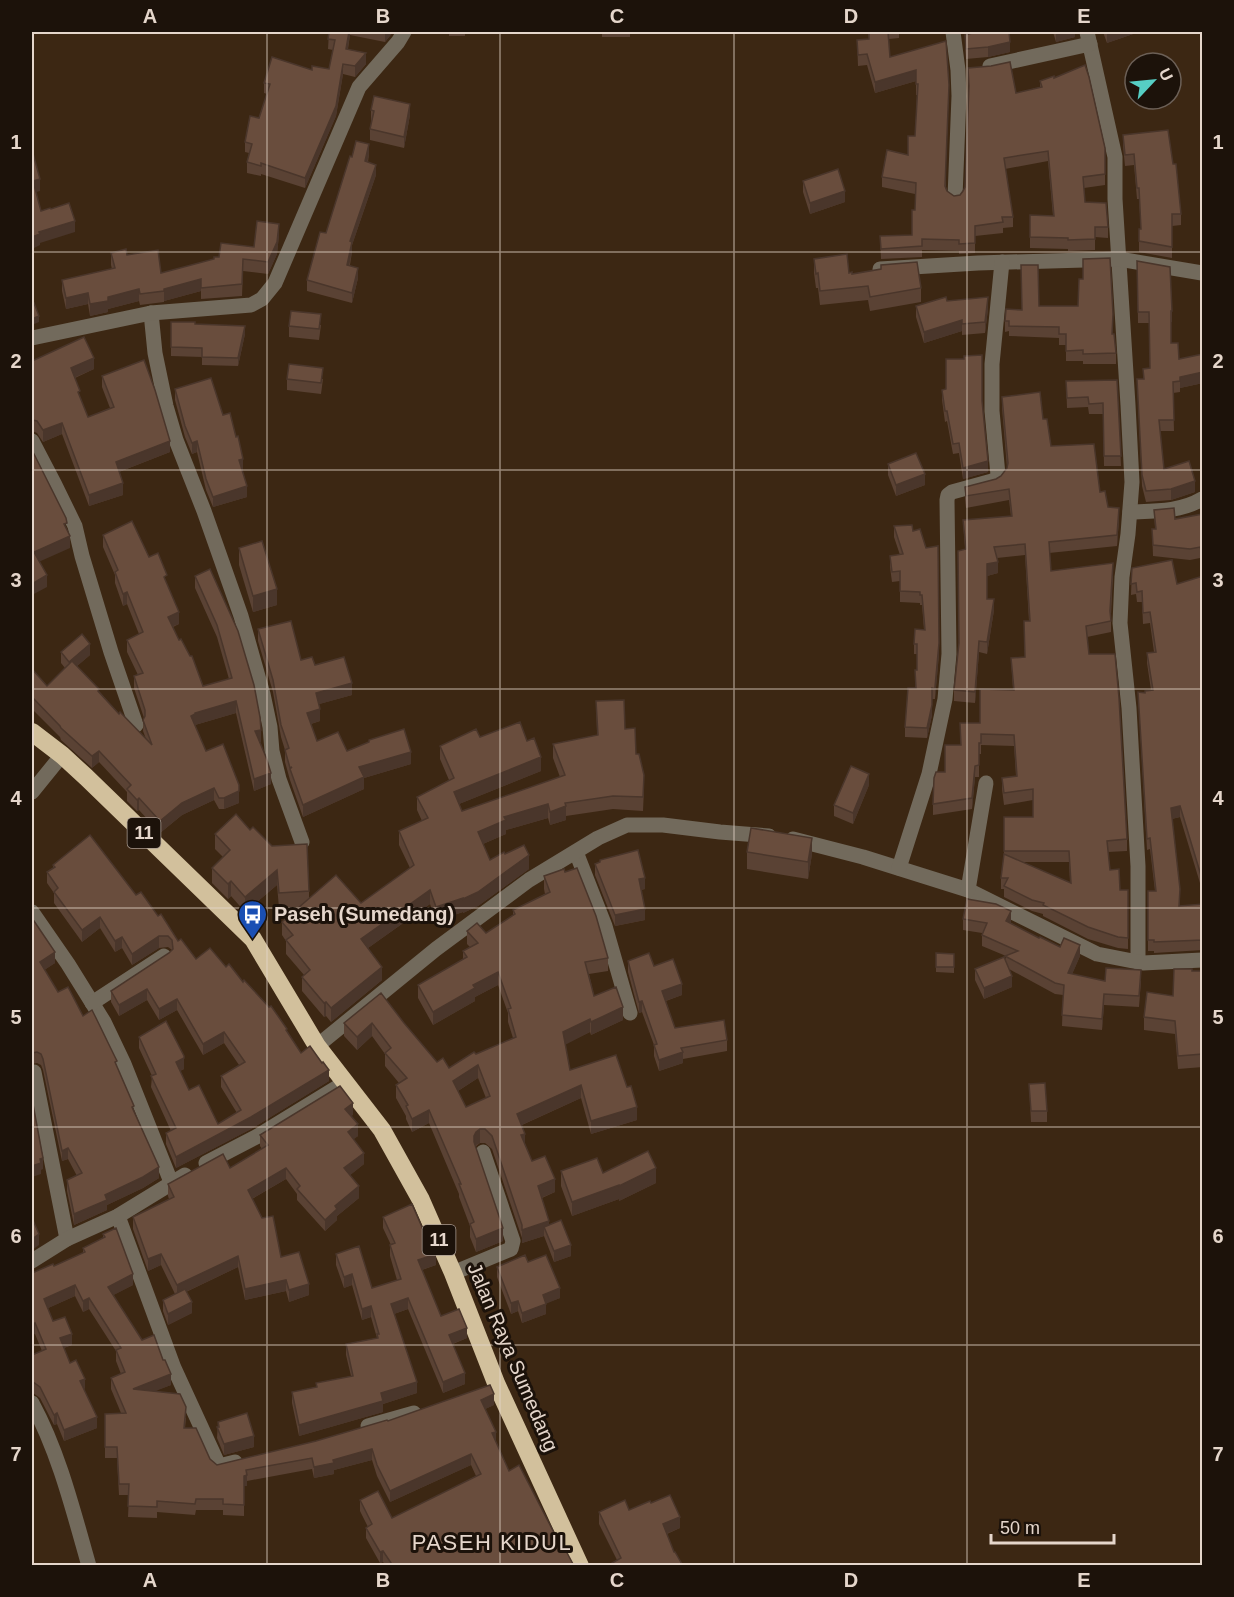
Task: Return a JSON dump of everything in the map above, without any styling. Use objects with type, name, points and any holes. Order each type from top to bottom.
[{"type":"highway","name":"Jalan Raya Sumedang","points":[[32,732],[86,777],[253,939],[317,1046],[382,1130],[421,1200],[453,1273],[491,1385],[580,1566]]},
{"type":"street","points":[[32,338],[151,313],[251,304],[262,299],[275,283],[360,87],[404,32]]},
{"type":"street","points":[[953,32],[968,69],[959,96],[955,197]]},
{"type":"street","points":[[968,69],[1088,38],[1115,157],[1115,199],[1132,482],[1122,577],[1120,624],[1129,708],[1138,866],[1138,962]]},
{"type":"street","points":[[880,269],[1002,262],[1119,259],[1203,273]]},
{"type":"street","points":[[899,868],[929,774],[945,699],[949,654],[948,495],[992,481],[998,475],[992,411],[992,364],[1002,262]]},
{"type":"street","points":[[151,313],[155,353],[166,406],[176,440],[241,616],[263,694],[279,779],[302,842]]},
{"type":"street","points":[[32,441],[75,526],[111,652],[136,725]]},
{"type":"street","points":[[1130,512],[1177,510],[1203,499]]},
{"type":"street","points":[[32,792],[62,755]]},
{"type":"street","points":[[968,890],[986,783]]},
{"type":"street","points":[[317,1046],[436,949],[529,879],[598,838],[627,825],[663,825],[786,837],[863,857],[968,890],[1097,954],[1138,962],[1203,960]]},
{"type":"street","points":[[576,852],[605,926],[630,1013]]},
{"type":"street","points":[[32,912],[68,964],[104,1023],[124,1064],[171,1182]]},
{"type":"street","points":[[92,1003],[164,956]]},
{"type":"street","points":[[34,1072],[67,1239]]},
{"type":"street","points":[[32,1261],[67,1239],[118,1216],[171,1182],[256,1137],[346,1082]]},
{"type":"street","points":[[453,1273],[511,1249],[512,1246],[513,1241],[483,1152]]},
{"type":"street","points":[[118,1216],[174,1368],[219,1466],[250,1458]]},
{"type":"street","points":[[32,1403],[44,1426],[67,1489],[89,1566]]},
{"type":"street","points":[[358,1429],[424,1410]]},
{"type":"building","points":[[329,32],[349,32],[346,49],[366,53],[355,66],[343,64],[336,106],[305,178],[261,163],[261,166],[247,162],[252,144],[245,142],[250,116],[259,118],[270,84],[264,83],[272,57],[312,70],[312,66],[329,69],[335,40],[328,39]]},
{"type":"building","points":[[869,32],[888,32],[890,57],[946,41],[949,85],[945,186],[947,191],[954,196],[960,195],[965,187],[968,68],[1010,62],[1016,93],[1042,87],[1040,81],[1054,76],[1054,78],[1085,65],[1105,148],[1105,174],[1083,177],[1085,202],[1106,203],[1108,227],[1095,227],[1095,239],[1068,240],[1068,238],[1030,237],[1030,215],[1054,216],[1048,151],[1004,158],[1013,217],[1002,217],[1003,222],[975,226],[975,243],[959,244],[959,240],[922,239],[922,246],[881,249],[880,236],[912,235],[912,210],[915,210],[916,183],[882,177],[887,150],[908,155],[908,136],[915,136],[918,84],[916,84],[916,70],[875,82],[867,54],[858,55],[857,40],[869,39]]},
{"type":"building","points":[[976,32],[1009,32],[1010,42],[966,49],[965,35]]},
{"type":"building","points":[[374,96],[410,104],[404,137],[370,129],[374,111],[371,110]]},
{"type":"building","points":[[1168,130],[1173,164],[1176,164],[1181,214],[1172,214],[1172,247],[1139,241],[1139,229],[1141,229],[1139,188],[1137,188],[1134,154],[1125,155],[1123,135]]},
{"type":"building","points":[[356,141],[369,144],[365,161],[376,165],[350,241],[352,242],[347,265],[358,268],[352,293],[307,280],[320,232],[326,233]]},
{"type":"building","points":[[32,150],[40,179],[33,181],[41,211],[69,203],[75,221],[39,232],[40,234],[32,237]]},
{"type":"building","points":[[838,169],[845,191],[810,203],[803,181]]},
{"type":"building","points":[[257,221],[279,224],[277,242],[268,262],[243,259],[242,284],[201,288],[201,279],[164,289],[164,291],[140,294],[139,289],[108,297],[108,301],[90,304],[88,293],[66,298],[62,280],[115,268],[111,253],[126,249],[127,255],[158,250],[161,273],[219,257],[221,243],[254,247]]},
{"type":"building","points":[[847,254],[849,273],[852,272],[852,274],[881,269],[881,265],[917,262],[921,288],[870,297],[868,286],[820,291],[814,259]]},
{"type":"building","points":[[1110,258],[1112,334],[1114,334],[1116,353],[1083,354],[1083,350],[1066,351],[1066,334],[1059,334],[1059,327],[1009,326],[1009,321],[1005,321],[1006,309],[1022,310],[1021,265],[1038,265],[1039,306],[1078,306],[1079,279],[1083,279],[1083,259]]},
{"type":"building","points":[[1137,261],[1170,267],[1171,343],[1178,343],[1179,359],[1203,354],[1203,372],[1180,377],[1180,381],[1173,382],[1174,420],[1159,420],[1164,469],[1189,461],[1195,481],[1171,489],[1146,491],[1142,475],[1137,379],[1144,379],[1143,369],[1150,368],[1149,312],[1138,312]]},
{"type":"building","points":[[946,297],[947,301],[988,297],[985,322],[962,324],[962,320],[924,332],[916,306]]},
{"type":"building","points":[[34,303],[39,316],[32,319],[32,304]]},
{"type":"building","points":[[291,311],[321,314],[319,329],[289,326]]},
{"type":"building","points":[[171,322],[245,326],[238,358],[202,357],[202,348],[171,347]]},
{"type":"building","points":[[84,337],[94,358],[71,368],[88,417],[114,407],[102,376],[144,360],[170,441],[116,462],[123,483],[89,495],[62,423],[43,430],[37,421],[32,420],[32,361]]},
{"type":"building","points":[[982,355],[982,401],[988,461],[963,468],[959,443],[953,444],[947,411],[945,411],[942,390],[946,389],[946,359],[964,359],[964,356]]},
{"type":"building","points":[[289,364],[323,368],[321,383],[287,379]]},
{"type":"building","points":[[211,378],[223,415],[230,413],[236,437],[238,436],[243,459],[239,460],[247,486],[213,497],[197,441],[192,443],[175,389]]},
{"type":"building","points":[[1117,380],[1121,456],[1104,456],[1103,403],[1089,404],[1088,397],[1067,398],[1066,381]]},
{"type":"building","points":[[1040,392],[1043,419],[1047,419],[1051,446],[1094,444],[1100,492],[1105,491],[1108,507],[1119,508],[1117,535],[1049,542],[1051,571],[1113,563],[1111,621],[1086,626],[1089,654],[1115,654],[1127,839],[1107,841],[1110,870],[1119,869],[1120,890],[1128,890],[1128,938],[1088,927],[1043,905],[1044,903],[1032,900],[1004,886],[1008,878],[1001,878],[1004,854],[1071,883],[1069,851],[1004,851],[1004,817],[1033,817],[1033,789],[1004,793],[1002,778],[1017,776],[1014,735],[981,734],[979,765],[975,766],[972,798],[933,804],[936,772],[945,772],[945,745],[961,745],[960,723],[980,723],[980,689],[1014,690],[1011,658],[1025,657],[1024,621],[1030,621],[1025,544],[994,547],[998,562],[987,564],[987,599],[994,599],[987,642],[979,641],[975,692],[954,690],[959,643],[958,551],[966,549],[963,520],[1012,516],[1009,489],[966,496],[965,487],[996,479],[1007,468],[1002,397]]},
{"type":"building","points":[[32,450],[66,518],[67,523],[64,524],[70,536],[34,552],[47,575],[32,584]]},
{"type":"building","points":[[916,453],[925,474],[896,485],[888,464]]},
{"type":"building","points":[[1174,508],[1175,519],[1203,514],[1203,551],[1200,547],[1190,549],[1153,545],[1152,529],[1156,529],[1154,510]]},
{"type":"building","points":[[132,521],[149,557],[158,553],[167,575],[164,577],[179,612],[168,617],[179,640],[181,639],[192,656],[203,686],[232,678],[217,625],[195,576],[210,569],[238,631],[254,685],[260,717],[261,730],[255,731],[271,773],[254,779],[236,701],[195,713],[191,716],[206,751],[223,744],[239,785],[239,791],[219,798],[214,788],[182,803],[160,821],[139,798],[137,800],[127,789],[131,785],[99,751],[92,756],[32,697],[32,669],[47,686],[72,661],[119,714],[120,712],[152,745],[143,720],[145,710],[134,676],[143,673],[127,640],[143,632],[127,592],[123,594],[115,572],[118,570],[103,535]]},
{"type":"building","points":[[912,525],[913,531],[920,529],[926,548],[938,546],[939,643],[935,689],[932,688],[932,705],[927,728],[905,727],[908,688],[916,688],[915,629],[925,630],[922,595],[920,592],[900,591],[900,571],[892,572],[890,556],[903,554],[894,526]]},
{"type":"building","points":[[262,541],[277,589],[253,596],[239,548]]},
{"type":"building","points":[[1172,560],[1177,584],[1203,576],[1203,882],[1180,806],[1171,808],[1180,889],[1179,906],[1203,904],[1203,940],[1154,942],[1154,940],[1148,940],[1148,891],[1156,891],[1150,838],[1147,839],[1138,692],[1145,693],[1145,691],[1153,690],[1147,653],[1156,652],[1150,612],[1143,613],[1142,591],[1137,592],[1136,583],[1131,584],[1132,568]]},
{"type":"building","points":[[291,621],[301,660],[312,657],[315,665],[344,657],[352,683],[316,693],[320,709],[307,713],[317,741],[338,732],[347,751],[369,740],[404,729],[411,752],[359,767],[364,777],[303,805],[285,750],[289,748],[281,725],[273,680],[258,629]]},
{"type":"building","points":[[82,634],[90,644],[69,662],[61,652]]},
{"type":"building","points":[[624,700],[625,729],[635,728],[636,754],[639,754],[644,775],[643,797],[613,796],[565,803],[566,806],[550,812],[548,804],[504,817],[506,820],[478,832],[490,860],[524,845],[529,855],[478,892],[463,899],[436,907],[430,890],[361,939],[382,967],[331,1008],[326,1002],[324,1003],[302,977],[310,970],[286,940],[293,935],[282,922],[336,875],[361,903],[414,865],[399,831],[428,818],[417,797],[454,778],[440,746],[476,729],[480,737],[520,722],[527,741],[534,738],[541,757],[454,792],[462,811],[565,775],[553,744],[598,735],[596,701]]},
{"type":"building","points":[[851,766],[869,774],[853,813],[834,805]]},
{"type":"building","points":[[236,814],[250,830],[253,827],[272,846],[307,844],[309,891],[279,893],[277,870],[245,897],[231,881],[228,884],[212,868],[230,850],[215,834]]},
{"type":"building","points":[[751,828],[812,838],[808,862],[747,852]]},
{"type":"building","points":[[90,835],[136,895],[141,892],[158,916],[161,914],[178,941],[181,939],[196,959],[210,948],[226,967],[229,964],[243,982],[244,980],[269,1007],[271,1006],[301,1053],[310,1046],[329,1070],[251,1117],[176,1157],[166,1133],[176,1128],[151,1076],[156,1074],[139,1037],[166,1021],[184,1056],[176,1062],[189,1090],[199,1085],[218,1124],[241,1110],[221,1076],[245,1062],[224,1032],[203,1044],[177,999],[159,1009],[147,989],[119,1005],[111,991],[169,953],[173,949],[172,940],[168,936],[159,936],[132,954],[122,937],[115,941],[100,917],[82,930],[54,892],[58,888],[47,872]]},
{"type":"building","points":[[638,850],[645,878],[639,879],[645,909],[615,915],[595,864],[600,860]]},
{"type":"building","points":[[577,868],[596,916],[608,958],[585,962],[594,996],[616,987],[623,1007],[563,1032],[570,1070],[616,1055],[627,1087],[631,1086],[637,1107],[591,1121],[581,1085],[517,1114],[525,1134],[521,1135],[532,1161],[545,1156],[555,1179],[538,1186],[549,1221],[522,1230],[492,1136],[485,1129],[476,1132],[474,1142],[503,1228],[476,1239],[470,1224],[474,1222],[459,1184],[461,1184],[429,1110],[412,1119],[406,1106],[408,1105],[396,1085],[407,1078],[385,1053],[391,1048],[372,1023],[357,1037],[344,1023],[381,993],[437,1062],[443,1058],[449,1068],[474,1052],[476,1054],[516,1037],[508,1009],[511,1008],[498,972],[473,985],[475,988],[433,1012],[418,985],[467,957],[463,951],[478,943],[467,931],[477,923],[486,933],[515,914],[513,910],[550,892],[544,876],[564,869],[565,872]],"holes":[[[478,1065],[490,1096],[466,1107],[453,1081]]]},
{"type":"building","points":[[967,899],[996,904],[1011,911],[1006,921],[1060,947],[1064,938],[1080,945],[1068,973],[1105,981],[1106,968],[1141,970],[1139,996],[1104,994],[1102,1019],[1062,1015],[1064,985],[1055,983],[1005,956],[1018,951],[982,935],[987,923],[963,919]]},
{"type":"building","points":[[34,921],[55,952],[40,962],[58,992],[68,987],[83,1016],[92,1010],[117,1061],[115,1062],[134,1106],[132,1107],[159,1167],[105,1195],[107,1200],[74,1214],[67,1180],[82,1173],[68,1148],[62,1151],[43,1059],[41,1054],[32,1053],[32,922]]},
{"type":"building","points":[[649,953],[654,966],[673,959],[682,984],[662,991],[675,1028],[724,1020],[727,1040],[681,1048],[683,1052],[659,1060],[654,1045],[657,1044],[642,1001],[639,1002],[628,961]]},
{"type":"building","points":[[936,953],[954,954],[954,967],[936,967]]},
{"type":"building","points":[[1004,957],[1012,976],[984,988],[975,969]]},
{"type":"building","points":[[1174,969],[1203,971],[1203,1054],[1178,1056],[1175,1021],[1144,1017],[1147,992],[1173,996]]},
{"type":"building","points":[[1045,1083],[1047,1111],[1031,1111],[1029,1084]]},
{"type":"building","points":[[340,1086],[353,1103],[345,1109],[358,1124],[348,1132],[364,1153],[344,1168],[359,1186],[335,1206],[337,1209],[325,1220],[297,1189],[300,1186],[286,1168],[248,1190],[262,1218],[273,1216],[281,1257],[299,1252],[309,1284],[289,1290],[286,1280],[245,1289],[238,1256],[177,1285],[161,1254],[148,1259],[133,1217],[174,1197],[168,1184],[223,1154],[230,1168],[268,1145],[260,1135]]},
{"type":"building","points":[[32,1099],[43,1158],[40,1159],[41,1163],[32,1166]]},
{"type":"building","points":[[648,1151],[656,1168],[619,1186],[572,1202],[561,1171],[597,1158],[603,1173]]},
{"type":"building","points":[[412,1204],[425,1234],[428,1233],[436,1254],[418,1260],[441,1316],[459,1309],[467,1328],[449,1335],[465,1373],[443,1382],[408,1298],[391,1304],[417,1382],[381,1393],[383,1401],[299,1425],[292,1392],[317,1387],[316,1383],[353,1376],[346,1344],[378,1338],[377,1334],[379,1334],[371,1306],[362,1309],[352,1274],[344,1277],[336,1254],[359,1246],[372,1288],[401,1279],[390,1245],[395,1243],[383,1217]]},
{"type":"building","points":[[32,1218],[39,1234],[32,1239]]},
{"type":"building","points":[[561,1220],[571,1245],[554,1251],[544,1227]]},
{"type":"building","points":[[116,1228],[133,1274],[108,1287],[142,1340],[154,1335],[171,1374],[133,1389],[180,1394],[186,1407],[184,1428],[196,1428],[210,1459],[217,1465],[388,1421],[490,1385],[494,1394],[481,1400],[496,1432],[492,1433],[509,1471],[519,1465],[563,1550],[565,1549],[573,1564],[578,1566],[393,1566],[383,1551],[380,1552],[366,1528],[372,1524],[360,1500],[378,1491],[392,1518],[481,1474],[471,1454],[390,1491],[372,1449],[333,1460],[334,1463],[314,1467],[312,1458],[246,1470],[244,1505],[223,1504],[223,1499],[196,1499],[195,1504],[157,1501],[157,1507],[128,1506],[129,1484],[119,1484],[117,1447],[105,1447],[105,1414],[126,1413],[111,1378],[125,1372],[116,1350],[121,1348],[89,1298],[83,1301],[75,1285],[44,1299],[53,1321],[65,1317],[72,1334],[60,1338],[70,1363],[76,1360],[85,1379],[80,1381],[97,1417],[64,1430],[57,1413],[54,1415],[40,1387],[32,1383],[32,1355],[46,1349],[35,1323],[32,1325],[32,1273],[85,1252],[83,1248],[105,1237],[103,1234]]},
{"type":"building","points":[[525,1255],[528,1262],[546,1255],[560,1288],[543,1295],[546,1304],[522,1313],[518,1301],[511,1303],[497,1267]]},
{"type":"building","points":[[185,1289],[192,1302],[168,1314],[163,1300]]},
{"type":"building","points":[[247,1413],[254,1436],[224,1444],[217,1427],[219,1427],[218,1422]]},
{"type":"building","points":[[670,1495],[680,1517],[663,1524],[674,1552],[683,1566],[607,1566],[621,1558],[599,1512],[625,1500],[629,1510]]},
{"type":"place","name":"Paseh (Sumedang)","points":[[253,940]]},
{"type":"district","name":"PASEH KIDUL","points":[[492,1542]]}]
